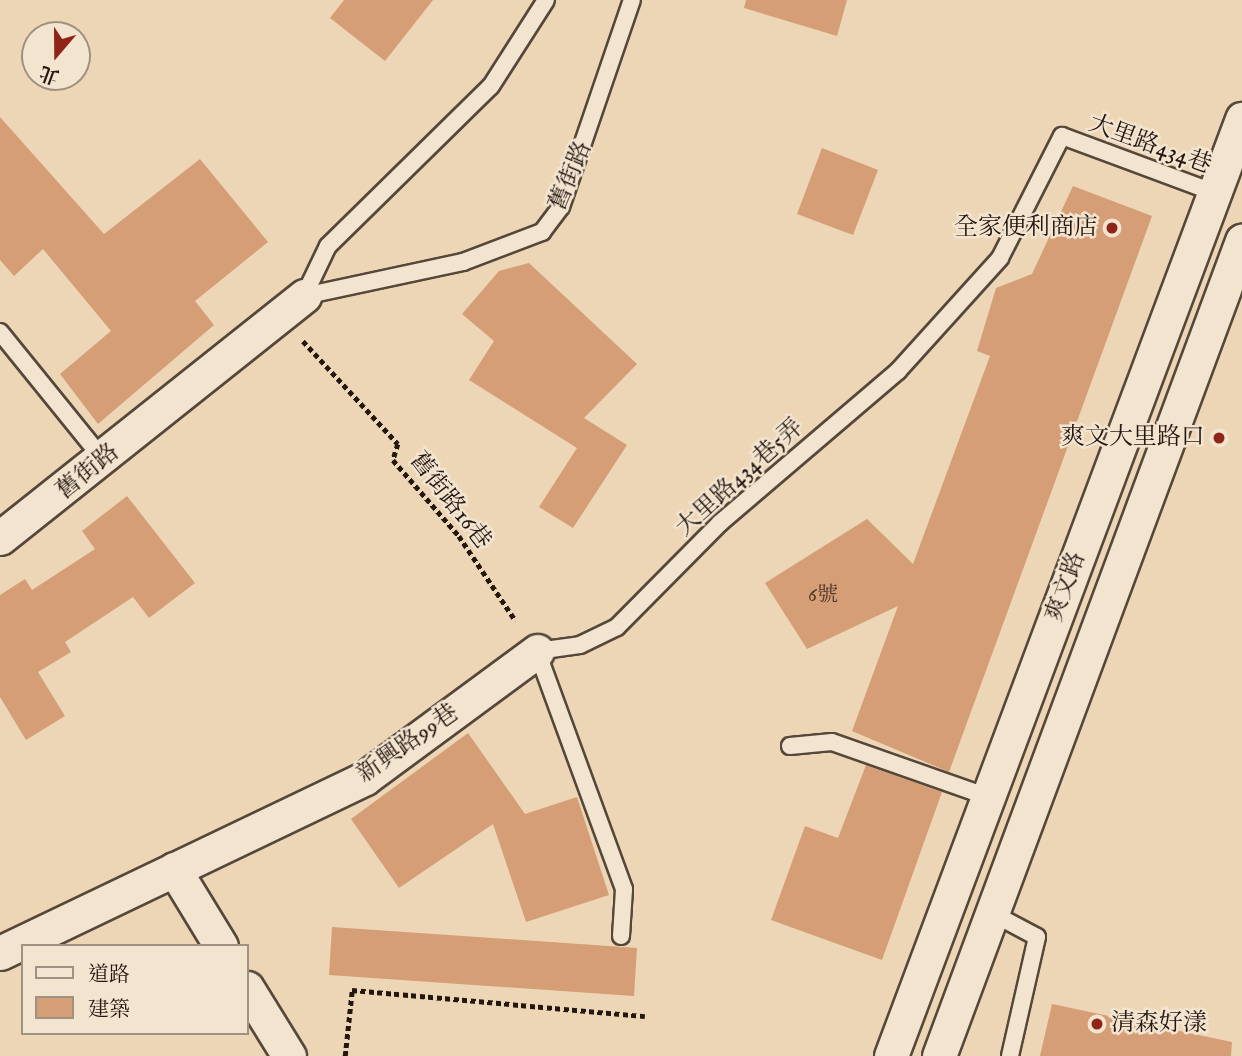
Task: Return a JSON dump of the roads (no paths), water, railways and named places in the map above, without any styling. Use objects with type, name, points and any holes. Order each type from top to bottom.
[{"type":"street","name":"爽文路","points":[[891,1056],[1242,118]]},
{"type":"street","name":"爽文路","points":[[939,1056],[989,912],[1242,241]]},
{"type":"street","name":"舊街路","points":[[0,538],[293,306]]},
{"type":"street","name":"新興路99巷","points":[[0,953],[365,778],[537,651]]},
{"type":"street","points":[[174,869],[220,944]]},
{"type":"street","points":[[248,990],[289,1056]]},
{"type":"lane","name":"舊街路","points":[[293,306],[328,246],[491,86],[546,0]]},
{"type":"lane","name":"舊街路","points":[[293,306],[463,262],[542,232],[561,207],[632,0]]},
{"type":"lane","name":"大里路434巷","points":[[956,306],[1000,258],[1062,136],[1215,193]]},
{"type":"lane","name":"大里路434巷5弄","points":[[537,651],[580,645],[617,627],[720,523],[898,371],[956,306]]},
{"type":"lane","points":[[0,332],[103,459]]},
{"type":"lane","points":[[537,651],[624,889],[621,936]]},
{"type":"lane","points":[[790,746],[832,742],[988,797]]},
{"type":"lane","points":[[989,912],[1037,937],[1010,1056]]},
{"type":"place","name":"全家便利商店","points":[[1112,228]]},
{"type":"place","name":"爽文大里路口","points":[[1219,438]]},
{"type":"place","name":"清森好漾","points":[[1097,1024]]}]
